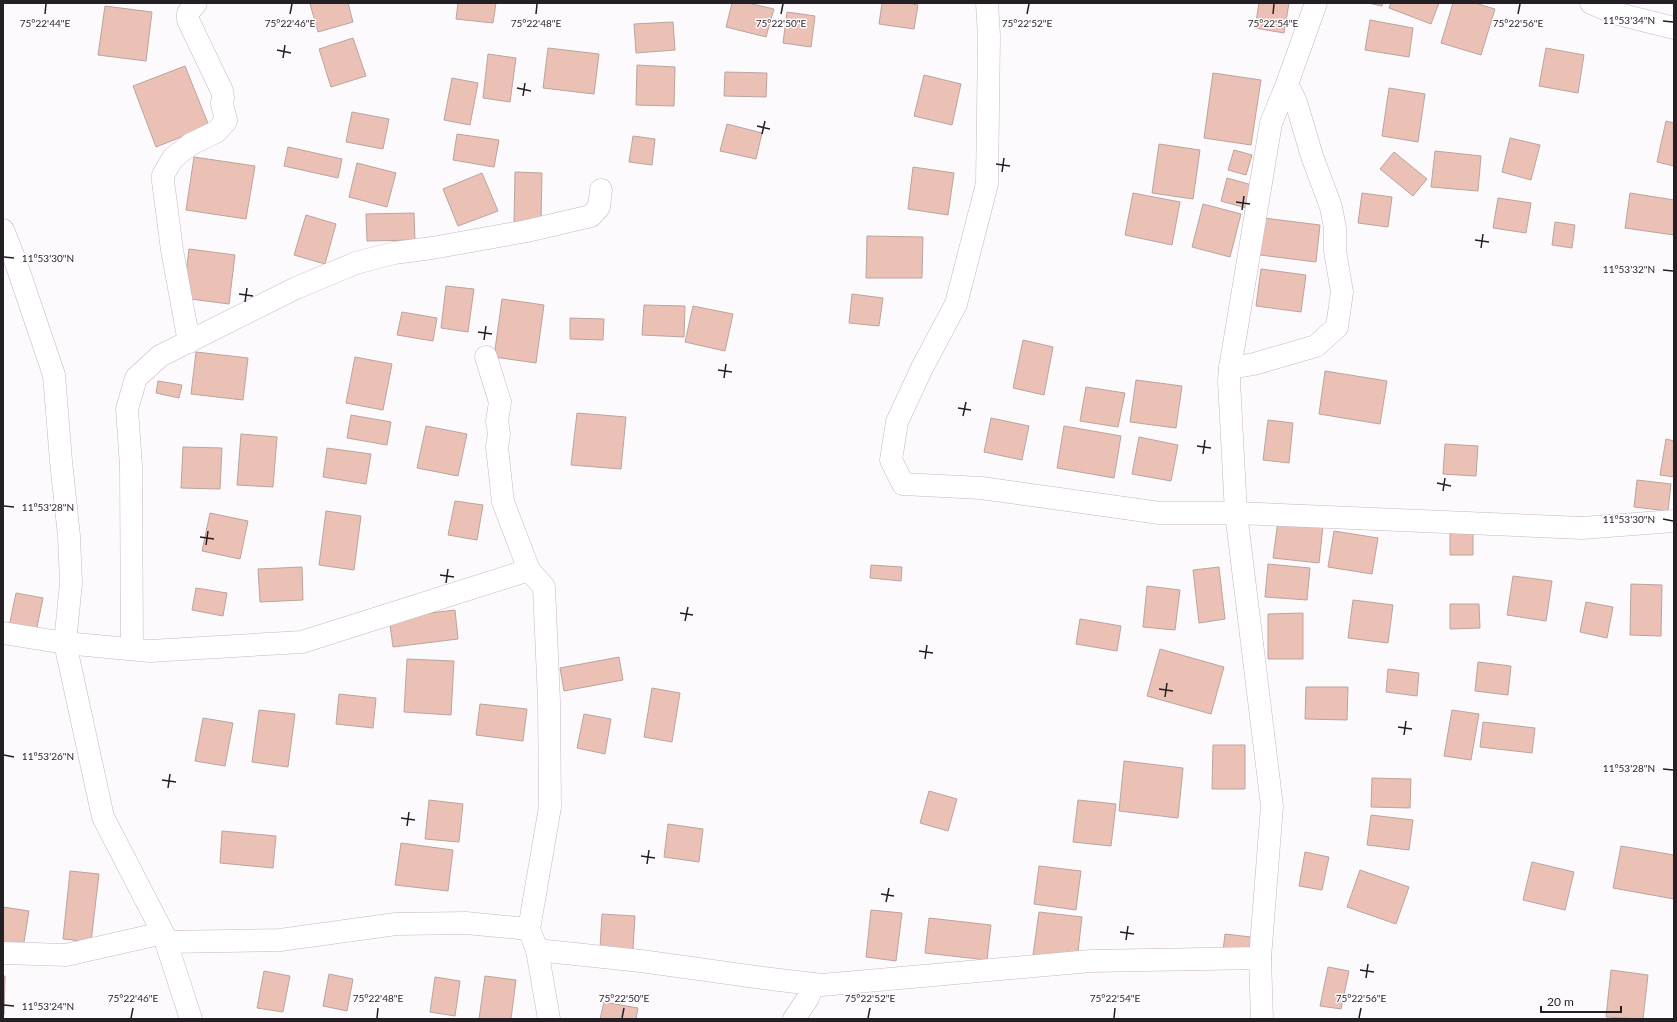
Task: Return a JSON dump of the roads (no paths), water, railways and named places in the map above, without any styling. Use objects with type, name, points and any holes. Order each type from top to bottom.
[{"type":"street","points":[[189,342],[172,250],[163,175],[173,158],[191,144],[216,132],[226,121],[222,103],[222,91],[188,20],[188,12],[196,3]]},
{"type":"street","points":[[987,3],[989,36],[987,184],[956,304],[922,368],[898,422],[891,460],[904,484],[981,488],[1160,513],[1236,513],[1582,528],[1674,521]]},
{"type":"street","points":[[1262,1019],[1260,958],[1272,806],[1236,513],[1229,381],[1272,123],[1316,3]]},
{"type":"street","points":[[1591,3],[1614,13],[1674,28]]},
{"type":"street","points":[[1230,368],[1254,364],[1316,346],[1337,327],[1342,292],[1335,251],[1335,228],[1331,207],[1312,156],[1296,102],[1287,84]]},
{"type":"street","points":[[132,649],[131,466],[127,409],[136,378],[160,356],[296,288],[356,263],[394,253],[432,248],[520,232],[591,216],[599,207],[601,190]]},
{"type":"street","points":[[3,230],[15,260],[54,375],[69,536],[71,583],[65,643],[103,816],[164,938],[191,1019]]},
{"type":"street","points":[[486,357],[500,402],[497,447],[503,502],[529,570],[544,587],[549,701],[550,806],[529,928],[537,950],[548,1019]]},
{"type":"street","points":[[3,633],[65,643],[150,651],[302,642],[529,570]]},
{"type":"street","points":[[3,953],[66,955],[164,938],[280,940],[396,924],[466,923],[529,928]]},
{"type":"street","points":[[537,950],[640,961],[822,985],[1091,961],[1260,958]]},
{"type":"street","points":[[794,1019],[808,998],[813,984]]}]
